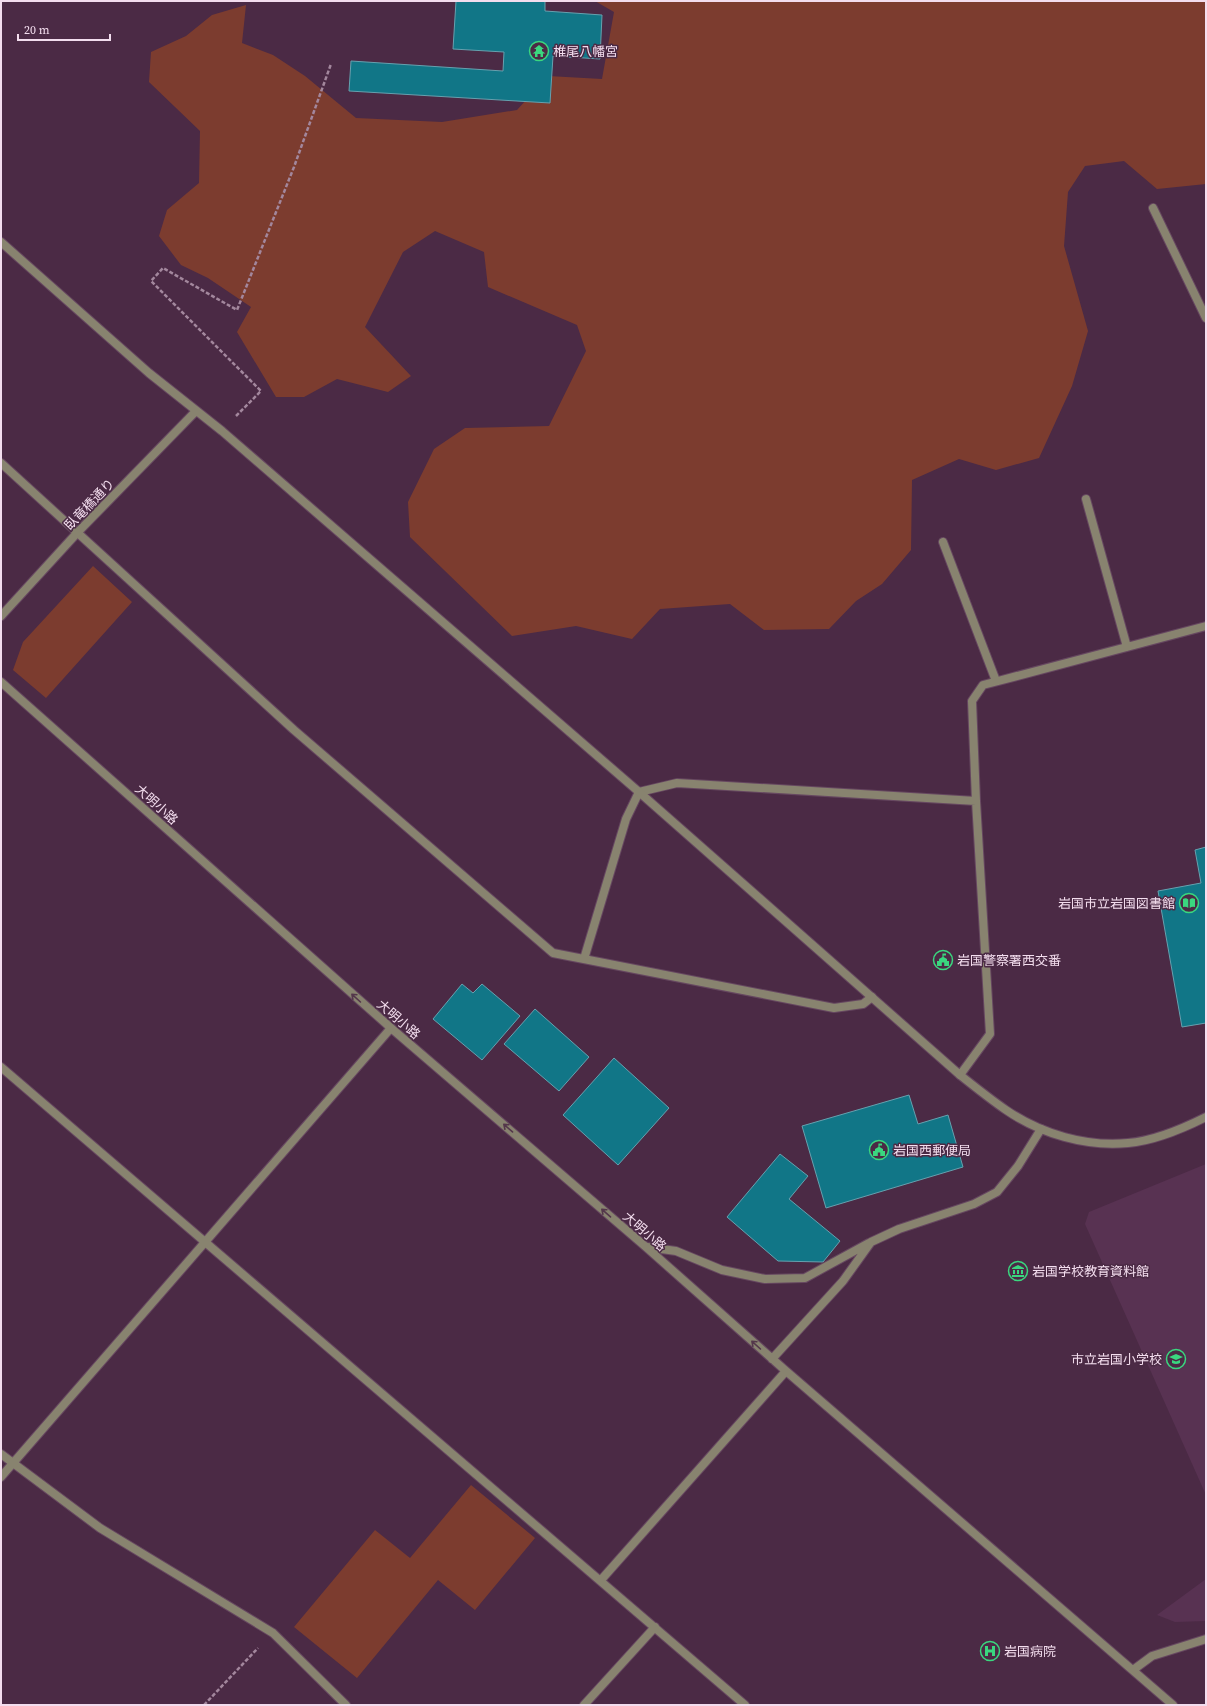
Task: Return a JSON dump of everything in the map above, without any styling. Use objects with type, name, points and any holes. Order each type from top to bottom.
[{"type":"street","points":[[1153,208],[1206,318]]},
{"type":"street","points":[[1,242],[149,373],[222,431],[639,792],[960,1075],[1007,1111],[1041,1130],[1090,1143],[1129,1143],[1180,1130],[1206,1117]]},
{"type":"street","name":"臥竜橋通り","points":[[1,616],[77,533],[196,411]]},
{"type":"street","points":[[1,463],[294,730],[553,953],[834,1008],[863,1004],[872,998]]},
{"type":"street","points":[[1086,499],[1127,647]]},
{"type":"street","points":[[943,542],[996,681]]},
{"type":"street","points":[[960,1075],[990,1034],[976,801],[972,701],[983,685],[1206,626]]},
{"type":"street","name":"大明小路","points":[[1,682],[391,1028],[646,1247],[772,1359],[1172,1705]]},
{"type":"street","points":[[639,792],[677,783],[976,801]]},
{"type":"street","points":[[584,959],[626,819],[639,792]]},
{"type":"street","points":[[1,1477],[391,1028]]},
{"type":"street","points":[[1,1066],[745,1705]]},
{"type":"street","points":[[646,1247],[676,1251],[722,1270],[765,1279],[804,1278],[871,1242],[900,1229],[974,1204],[997,1192],[1018,1166],[1041,1130]]},
{"type":"street","points":[[772,1359],[843,1281],[871,1242]]},
{"type":"street","points":[[601,1580],[786,1371]]},
{"type":"street","points":[[1,1454],[100,1528],[273,1633],[346,1705]]},
{"type":"street","points":[[584,1705],[656,1627]]},
{"type":"street","points":[[1133,1670],[1152,1656],[1206,1639]]},
{"type":"path","points":[[222,431],[261,391],[151,281],[163,268],[237,310],[294,167],[331,64]]},
{"type":"path","points":[[204,1705],[273,1633]]},
{"type":"shaded area","points":[[595,1],[1206,1],[1206,184],[1157,189],[1124,161],[1085,166],[1068,192],[1064,246],[1088,331],[1072,386],[1039,458],[996,470],[959,459],[912,480],[911,550],[882,584],[856,601],[829,629],[764,630],[730,604],[660,609],[632,639],[576,626],[512,636],[410,537],[408,502],[434,449],[465,428],[549,426],[586,351],[577,325],[488,287],[484,252],[435,231],[403,252],[365,327],[411,376],[388,392],[337,379],[304,397],[276,397],[237,332],[251,307],[208,278],[181,265],[159,236],[167,210],[199,183],[200,131],[149,82],[151,52],[186,36],[212,15],[246,5],[242,43],[273,55],[305,76],[356,118],[442,122],[517,110],[548,76],[602,79],[614,12]]},
{"type":"shaded area","points":[[93,566],[132,602],[46,698],[13,670],[23,642]]},
{"type":"shaded area","name":"市立岩国小学校","points":[[1206,1164],[1206,1495],[1085,1224],[1089,1212]]},
{"type":"shaded area","points":[[471,1485],[535,1538],[475,1610],[438,1580],[357,1678],[294,1627],[375,1530],[410,1558]]},
{"type":"shaded area","points":[[1206,1579],[1206,1621],[1175,1622],[1157,1615]]},
{"type":"building","name":"椎尾八幡宮","points":[[456,1],[545,1],[545,11],[602,15],[600,59],[553,56],[550,103],[349,91],[351,61],[503,71],[504,52],[453,49]]},
{"type":"building","points":[[1206,847],[1206,1023],[1182,1027],[1158,891],[1201,883],[1195,850]]},
{"type":"building","points":[[462,984],[473,993],[482,984],[520,1016],[482,1060],[433,1019]]},
{"type":"building","points":[[535,1009],[589,1057],[559,1091],[504,1044]]},
{"type":"building","points":[[614,1058],[669,1108],[618,1165],[563,1115]]},
{"type":"building","points":[[909,1095],[918,1124],[948,1115],[963,1167],[826,1208],[802,1126]]},
{"type":"building","points":[[780,1154],[808,1176],[789,1199],[840,1241],[823,1262],[778,1261],[727,1217]]},
{"type":"place","name":"椎尾八幡宮","points":[[539,51]]},
{"type":"place","name":"岩国市立岩国図書館","points":[[1189,903]]},
{"type":"place","name":"岩国警察署西交番","points":[[943,960]]},
{"type":"place","name":"岩国西郵便局","points":[[879,1150]]},
{"type":"place","name":"岩国学校教育資料館","points":[[1018,1271]]},
{"type":"place","name":"市立岩国小学校","points":[[1176,1359]]},
{"type":"place","name":"岩国病院","points":[[990,1651]]}]
